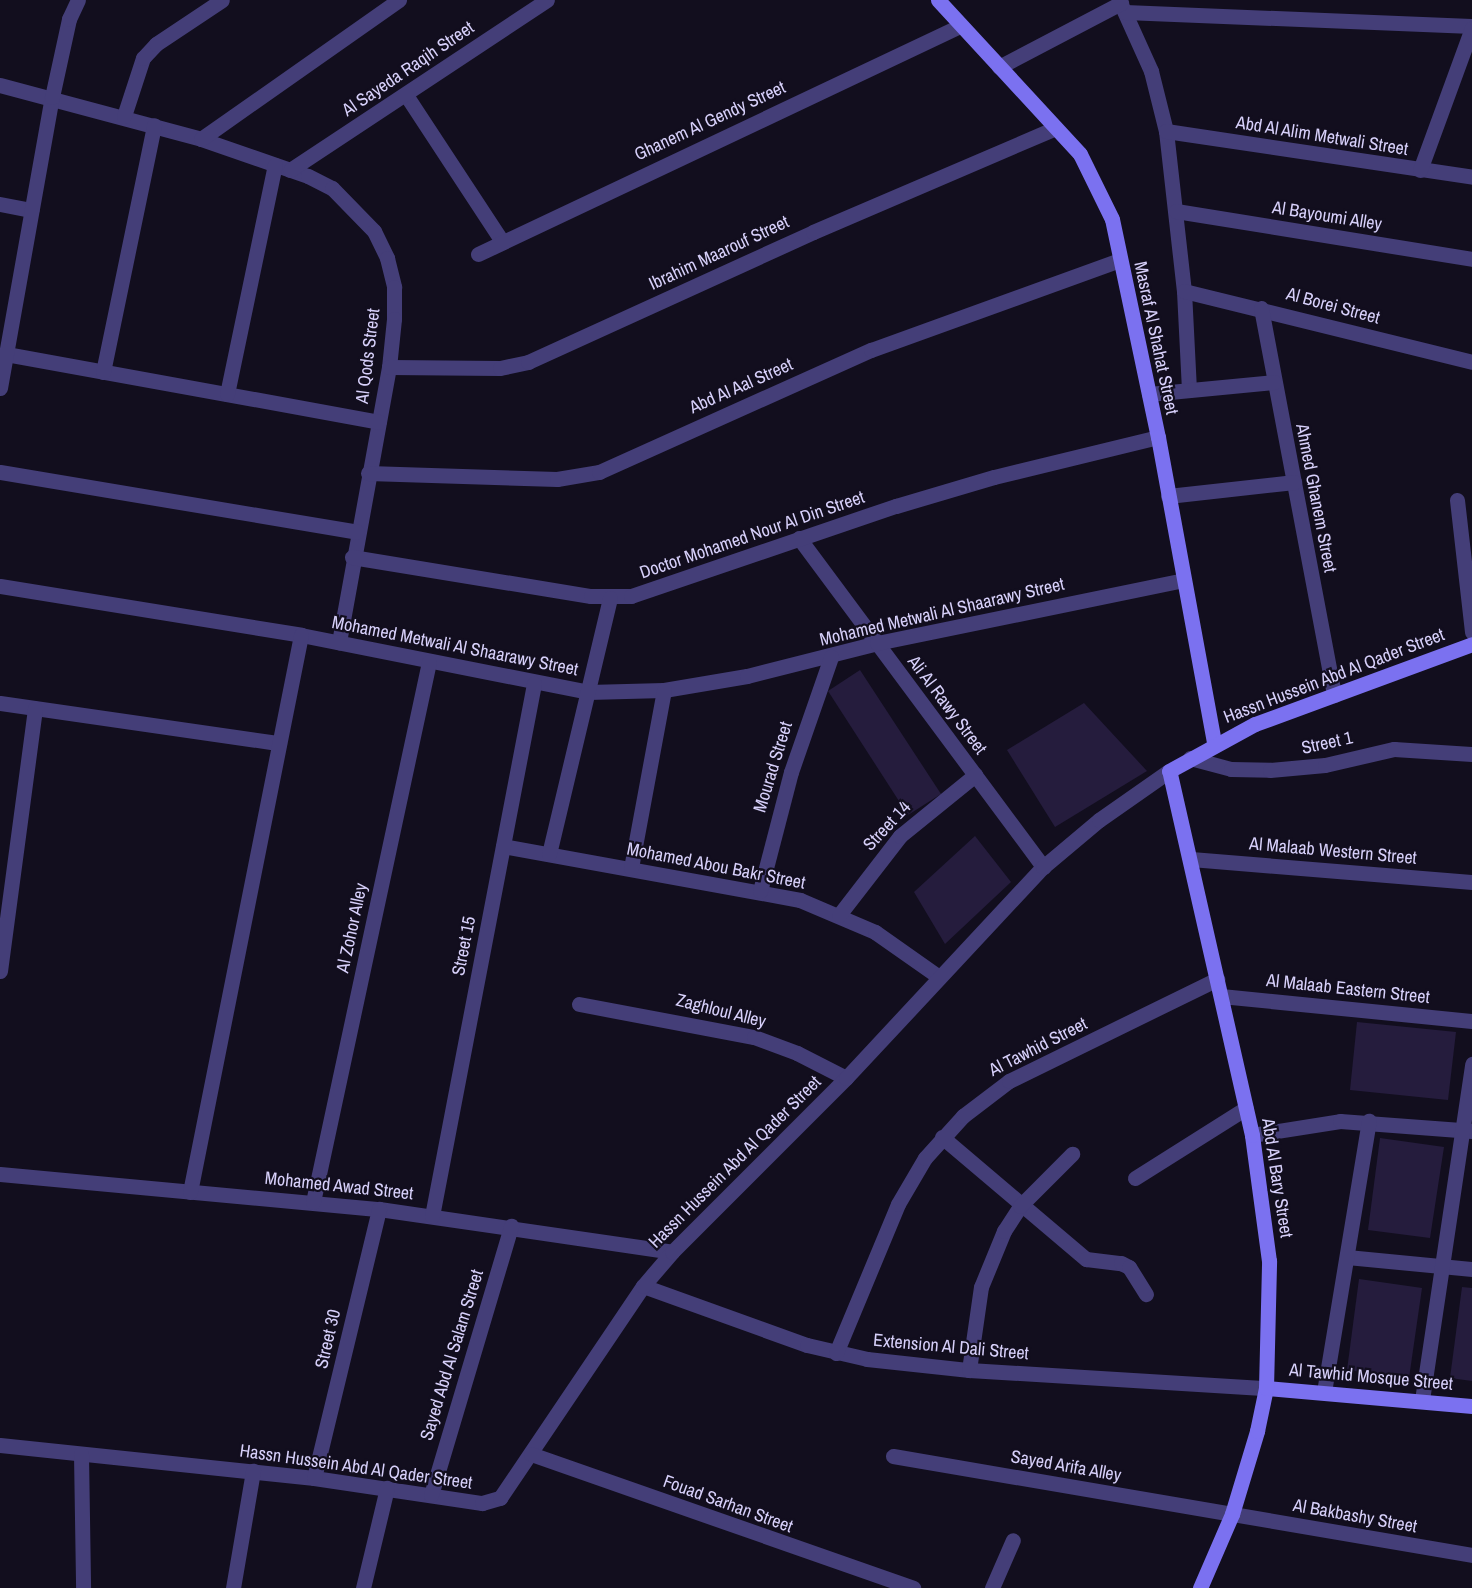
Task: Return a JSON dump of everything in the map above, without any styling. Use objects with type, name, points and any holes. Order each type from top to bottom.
[{"type":"street","points":[[0,386],[6,354],[6,310],[31,210],[69,19],[78,0]]},
{"type":"street","points":[[124,116],[143,58],[156,45],[222,0]]},
{"type":"street","points":[[201,139],[399,0]]},
{"type":"street","name":"Al Sayeda Raqih Street","points":[[290,170],[547,0]]},
{"type":"street","name":"Masraf Al Shahat Street","points":[[938,0],[1080,154],[1100,188],[1112,219],[1158,437],[1214,744]]},
{"type":"street","points":[[1121,5],[1151,71],[1166,131],[1184,291],[1189,390]]},
{"type":"street","points":[[999,67],[1121,5],[1472,27],[1420,170]]},
{"type":"street","name":"Ghanem Al Gendy Street","points":[[478,254],[960,26]]},
{"type":"street","name":"Al Qods Street","points":[[0,85],[124,116],[201,139],[290,170],[332,188],[374,231],[387,258],[394,287],[389,367],[352,557],[339,642]]},
{"type":"street","points":[[406,94],[502,241]]},
{"type":"street","points":[[103,372],[154,125]]},
{"type":"street","name":"Ibrahim Maarouf Street","points":[[389,367],[500,368],[528,362],[813,232],[1056,128]]},
{"type":"street","name":"Abd Al Alim Metwali Street","points":[[1166,131],[1472,177]]},
{"type":"street","points":[[227,394],[274,165]]},
{"type":"street","points":[[0,204],[31,210]]},
{"type":"street","name":"Al Bayoumi Alley","points":[[1176,211],[1472,259]]},
{"type":"street","name":"Abd Al Aal Street","points":[[368,473],[557,479],[600,472],[871,350],[1119,260]]},
{"type":"street","name":"Al Borei Street","points":[[1184,291],[1261,308],[1472,362]]},
{"type":"street","name":"Ahmed Ghanem Street","points":[[1261,308],[1334,695]]},
{"type":"street","points":[[6,354],[379,422]]},
{"type":"street","points":[[1149,393],[1274,382]]},
{"type":"street","name":"Doctor Mohamed Nour Al Din Street","points":[[352,557],[610,598],[649,592],[799,538],[994,477],[1158,437]]},
{"type":"street","points":[[0,472],[357,532]]},
{"type":"street","points":[[1168,496],[1294,482]]},
{"type":"street","points":[[1457,500],[1472,632]]},
{"type":"street","name":"Ali Al Rawy Street","points":[[799,538],[1043,867]]},
{"type":"street","name":"Mohamed Metwali Al Shaarawy Street","points":[[0,586],[301,635],[534,684],[588,692],[664,690],[831,657],[878,644],[1184,580]]},
{"type":"street","points":[[549,854],[610,598]]},
{"type":"street","points":[[190,1191],[301,635]]},
{"type":"street","name":"Hassn Hussein Abd Al Qader Street","points":[[0,1445],[314,1478],[491,1503],[506,1491],[643,1286],[672,1252],[846,1078],[1043,867],[1099,820],[1169,771],[1214,744],[1334,695],[1472,644]]},
{"type":"street","name":"Mourad Street","points":[[760,891],[791,772],[831,657]]},
{"type":"street","name":"Al Zohor Alley","points":[[313,1202],[429,662]]},
{"type":"street","name":"Street 15","points":[[432,1216],[534,684]]},
{"type":"street","points":[[631,868],[664,690]]},
{"type":"street","points":[[0,703],[279,743]]},
{"type":"street","points":[[0,971],[35,708]]},
{"type":"street","name":"Street 1","points":[[1190,758],[1231,769],[1270,770],[1325,765],[1394,749],[1472,754]]},
{"type":"street","name":"Abd Al Bary Street","points":[[1169,771],[1191,859],[1252,1135],[1269,1261],[1266,1388],[1232,1514],[1200,1588]]},
{"type":"street","name":"Street 14","points":[[839,915],[900,836],[936,803],[975,775]]},
{"type":"street","name":"Mohamed Abou Bakr Street","points":[[503,846],[760,891],[839,915],[908,953],[939,977]]},
{"type":"street","name":"Al Malaab Western Street","points":[[1191,859],[1472,882]]},
{"type":"street","name":"Al Tawhid Street","points":[[836,1353],[898,1204],[942,1137],[1008,1081],[1217,980]]},
{"type":"street","name":"Al Malaab Eastern Street","points":[[1221,996],[1472,1021]]},
{"type":"street","name":"Zaghloul Alley","points":[[579,1004],[753,1037],[797,1053],[846,1078]]},
{"type":"street","points":[[1422,1400],[1442,1266],[1467,1130],[1472,1064]]},
{"type":"street","points":[[1135,1178],[1246,1108]]},
{"type":"street","points":[[1252,1135],[1311,1123],[1369,1121],[1467,1130]]},
{"type":"street","points":[[1324,1392],[1369,1121]]},
{"type":"street","points":[[942,1137],[1020,1206],[1086,1259],[1121,1263],[1129,1267],[1146,1294]]},
{"type":"street","points":[[969,1370],[981,1287],[1004,1231],[1020,1206],[1072,1154]]},
{"type":"street","name":"Mohamed Awad Street","points":[[0,1174],[379,1209],[511,1226],[672,1252]]},
{"type":"street","name":"Street 30","points":[[314,1478],[379,1209]]},
{"type":"street","name":"Sayed Abd Al Salam Street","points":[[431,1495],[511,1226]]},
{"type":"street","points":[[1347,1257],[1472,1269]]},
{"type":"street","name":"Extension Al Dali Street","points":[[643,1286],[836,1353],[969,1370],[1266,1388]]},
{"type":"street","name":"Al Tawhid Mosque Street","points":[[1266,1388],[1472,1406]]},
{"type":"street","points":[[81,1454],[83,1588]]},
{"type":"street","name":"Fouad Sarhan Street","points":[[531,1454],[913,1588]]},
{"type":"street","name":"Sayed Arifa Alley","points":[[893,1456],[1232,1514]]},
{"type":"street","points":[[233,1588],[253,1472]]},
{"type":"street","points":[[368,1587],[387,1488]]},
{"type":"street","name":"Al Bakbashy Street","points":[[1232,1514],[1472,1555]]},
{"type":"street","points":[[992,1588],[1013,1540]]},
{"type":"building","points":[[860,670],[941,794],[908,815],[828,691]]},
{"type":"building","points":[[1084,703],[1147,771],[1055,827],[1007,750]]},
{"type":"building","points":[[975,836],[1011,882],[945,944],[914,892]]},
{"type":"building","points":[[1357,1022],[1456,1032],[1448,1100],[1350,1090]]},
{"type":"building","points":[[1380,1138],[1444,1147],[1430,1238],[1368,1230]]},
{"type":"building","points":[[1359,1279],[1422,1288],[1409,1378],[1347,1370]]},
{"type":"building","points":[[1462,1287],[1472,1288],[1472,1381],[1450,1378]]}]
